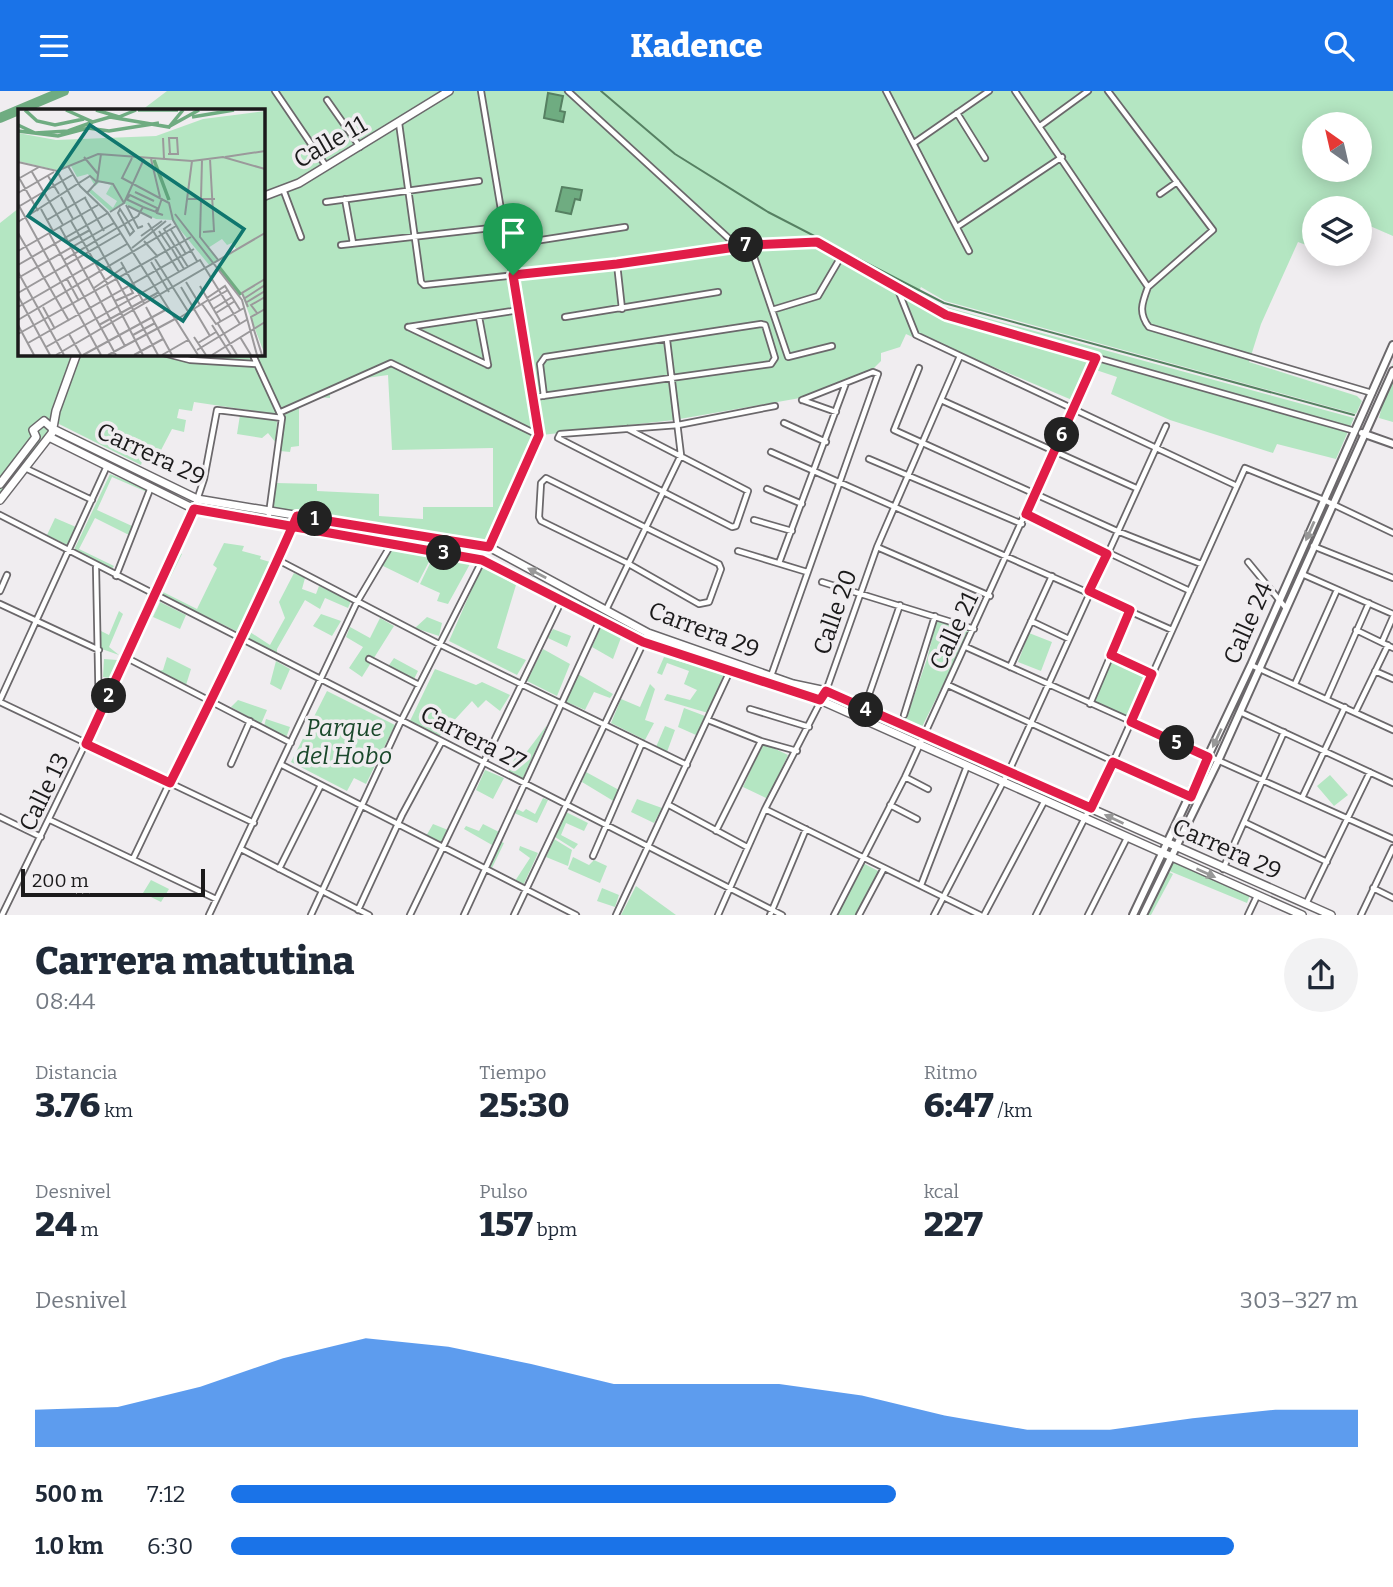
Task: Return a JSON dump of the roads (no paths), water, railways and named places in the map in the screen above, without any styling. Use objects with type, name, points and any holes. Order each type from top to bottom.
[{"type":"main road","name":"Calle 11","points":[[264,196],[326,167],[449,91]]},
{"type":"main road","points":[[0,500],[51,433],[76,355]]},
{"type":"main road","points":[[36,437],[33,430],[35,425],[56,411]]},
{"type":"main road","points":[[44,421],[51,433]]},
{"type":"main road","points":[[0,484],[36,437],[51,433]]},
{"type":"main road","name":"Carrera 29","points":[[51,433],[197,499],[489,547],[648,633],[771,676],[826,691],[1009,771],[1172,847],[1331,915]]},
{"type":"main road","name":"Carrera 29","points":[[51,433],[107,466],[194,509],[482,560],[643,642],[729,673],[820,700],[1302,915]]},
{"type":"street","points":[[275,91],[326,167]]},
{"type":"street","points":[[481,91],[535,397],[539,435],[489,547]]},
{"type":"street","points":[[568,91],[737,247]]},
{"type":"street","points":[[886,91],[969,251]]},
{"type":"street","points":[[914,143],[989,91]]},
{"type":"street","points":[[1015,91],[1148,287]]},
{"type":"street","points":[[1040,126],[1088,91]]},
{"type":"street","points":[[1108,91],[1213,230],[1148,287],[1141,306],[1142,318],[1149,327],[1371,393]]},
{"type":"street","points":[[327,100],[360,147]]},
{"type":"street","points":[[957,113],[985,158]]},
{"type":"street","points":[[399,123],[421,282],[428,285],[617,264],[750,245],[817,242],[946,315],[1393,444]]},
{"type":"street","points":[[957,227],[1062,157]]},
{"type":"street","points":[[326,202],[479,181]]},
{"type":"street","points":[[1160,194],[1177,182]]},
{"type":"street","points":[[283,189],[301,237]]},
{"type":"street","points":[[345,199],[353,243]]},
{"type":"street","points":[[509,245],[625,227]]},
{"type":"street","points":[[341,245],[491,228]]},
{"type":"street","points":[[750,245],[788,357],[832,346]]},
{"type":"street","points":[[772,310],[818,296],[842,255]]},
{"type":"street","points":[[617,264],[621,309]]},
{"type":"street","points":[[898,290],[916,335],[1237,486]]},
{"type":"street","points":[[565,317],[718,292]]},
{"type":"street","points":[[479,317],[488,365],[408,327],[410,324],[519,310]]},
{"type":"street","points":[[535,397],[544,396],[672,380],[771,364],[775,358],[765,325],[761,324],[545,357],[540,364],[544,396]]},
{"type":"street","points":[[606,610],[681,455],[667,340]]},
{"type":"street","name":"Calle 24","points":[[1133,915],[1218,761],[1240,712],[1279,601],[1393,345]]},
{"type":"street","points":[[224,362],[225,355]]},
{"type":"street","points":[[252,355],[281,415],[268,521]]},
{"type":"street","name":"Calle 20","points":[[718,915],[765,809],[826,691],[877,547],[960,356]]},
{"type":"street","points":[[190,357],[257,364]]},
{"type":"street","name":"Calle 21","points":[[834,915],[905,777],[990,596],[1096,358]]},
{"type":"street","points":[[281,415],[391,363],[539,435]]},
{"type":"street","points":[[919,368],[894,430],[1117,531],[1202,565]]},
{"type":"street","name":"Calle 24","points":[[1172,847],[1208,757],[1286,607],[1393,371]]},
{"type":"street","points":[[771,676],[878,374],[873,372],[802,400],[836,412]]},
{"type":"street","points":[[779,563],[847,382]]},
{"type":"street","points":[[941,400],[1136,488]]},
{"type":"street","points":[[1366,405],[1371,411],[1376,409]]},
{"type":"street","points":[[628,429],[748,491],[736,526],[730,526],[558,438],[560,435],[628,429],[678,425],[775,406]]},
{"type":"street","name":"Calle 13","points":[[2,915],[99,718],[194,509],[217,410],[281,415]]},
{"type":"street","points":[[784,423],[826,442]]},
{"type":"street","points":[[934,915],[1009,771],[1166,426]]},
{"type":"street","points":[[1347,449],[1354,445],[1356,450]]},
{"type":"street","points":[[771,452],[1172,630]]},
{"type":"street","points":[[869,459],[1022,524]]},
{"type":"street","points":[[107,466],[0,701],[254,823]]},
{"type":"street","points":[[25,468],[92,500]]},
{"type":"street","points":[[1036,915],[1113,762],[1245,468],[1332,503],[1393,533]]},
{"type":"street","points":[[546,478],[719,564],[721,569],[709,602],[699,604],[627,563],[541,521],[541,483],[546,478]]},
{"type":"street","points":[[116,576],[151,487]]},
{"type":"street","points":[[767,489],[802,504]]},
{"type":"street","points":[[1026,514],[1190,591]]},
{"type":"street","name":"Carrera 27","points":[[0,515],[69,553],[241,636],[320,681],[729,888],[771,913],[782,915]]},
{"type":"street","points":[[133,859],[211,701],[297,516]]},
{"type":"street","points":[[754,520],[792,531]]},
{"type":"street","points":[[209,915],[358,602],[392,543]]},
{"type":"street","points":[[1313,546],[1393,578]]},
{"type":"street","points":[[877,547],[990,596]]},
{"type":"street","points":[[738,551],[807,572]]},
{"type":"street","points":[[278,560],[439,644],[687,765]]},
{"type":"street","points":[[312,915],[401,721],[482,560]]},
{"type":"street","points":[[1248,562],[1286,607]]},
{"type":"street","points":[[96,566],[99,718]]},
{"type":"street","points":[[1301,573],[1393,616],[1388,645],[1356,711]]},
{"type":"street","points":[[0,591],[7,575]]},
{"type":"street","points":[[1010,667],[1052,576]]},
{"type":"street","points":[[822,582],[974,629]]},
{"type":"street","points":[[1295,684],[1337,590]]},
{"type":"street","points":[[410,915],[561,601]]},
{"type":"street","points":[[1326,698],[1369,603]]},
{"type":"street","points":[[0,604],[99,650]]},
{"type":"street","points":[[864,709],[900,605]]},
{"type":"street","points":[[1090,704],[1130,610]]},
{"type":"street","name":"Calle 21","points":[[904,715],[935,615]]},
{"type":"street","points":[[464,915],[601,620]]},
{"type":"street","points":[[1031,621],[1069,639]]},
{"type":"street","points":[[1356,630],[1388,645]]},
{"type":"street","points":[[514,915],[648,633]]},
{"type":"street","points":[[966,647],[1393,839]]},
{"type":"street","points":[[1111,655],[1152,674]]},
{"type":"street","points":[[127,658],[291,743]]},
{"type":"street","points":[[369,659],[419,685]]},
{"type":"street","points":[[1254,667],[1393,730]]},
{"type":"street","points":[[1375,671],[1393,679]]},
{"type":"street","points":[[616,915],[729,673]]},
{"type":"street","points":[[948,685],[1191,797]]},
{"type":"street","points":[[1302,798],[1345,707]]},
{"type":"street","points":[[750,709],[809,727]]},
{"type":"street","points":[[1240,712],[1393,783]]},
{"type":"street","points":[[708,720],[761,741],[797,751]]},
{"type":"street","points":[[231,765],[250,722]]},
{"type":"street","points":[[1223,869],[1284,732]]},
{"type":"street","points":[[358,909],[442,741]]},
{"type":"street","points":[[716,831],[761,741]]},
{"type":"street","points":[[593,856],[642,743]]},
{"type":"street","points":[[282,765],[576,915]]},
{"type":"street","points":[[921,886],[967,765]]},
{"type":"street","points":[[1306,905],[1370,772]]},
{"type":"street","points":[[905,777],[928,789]]},
{"type":"street","points":[[279,869],[321,785]]},
{"type":"street","points":[[765,809],[982,915],[1045,800]]},
{"type":"street","points":[[669,805],[747,847]]},
{"type":"street","points":[[890,806],[917,819]]},
{"type":"street","points":[[0,817],[41,837]]},
{"type":"street","points":[[50,820],[216,899]]},
{"type":"street","points":[[1244,822],[1327,862]]},
{"type":"street","points":[[771,913],[806,829]]},
{"type":"street","points":[[1088,915],[1127,838]]},
{"type":"street","points":[[1361,915],[1393,848]]},
{"type":"street","points":[[241,849],[369,915]]},
{"type":"street","name":"Calle 24","points":[[1143,915],[1167,855]]},
{"type":"street","points":[[859,915],[884,868]]},
{"type":"street","points":[[1373,888],[1393,898]]},
{"type":"street","points":[[1248,915],[1257,896]]},
{"type":"waterway","points":[[21,109],[64,91]]},
{"type":"waterway","points":[[601,91],[675,154],[768,212],[944,303],[1354,415]]},
{"type":"waterway","points":[[0,118],[18,110]]},
{"type":"park label","name":"Parque del Hobo","points":[[344,742]]}]
